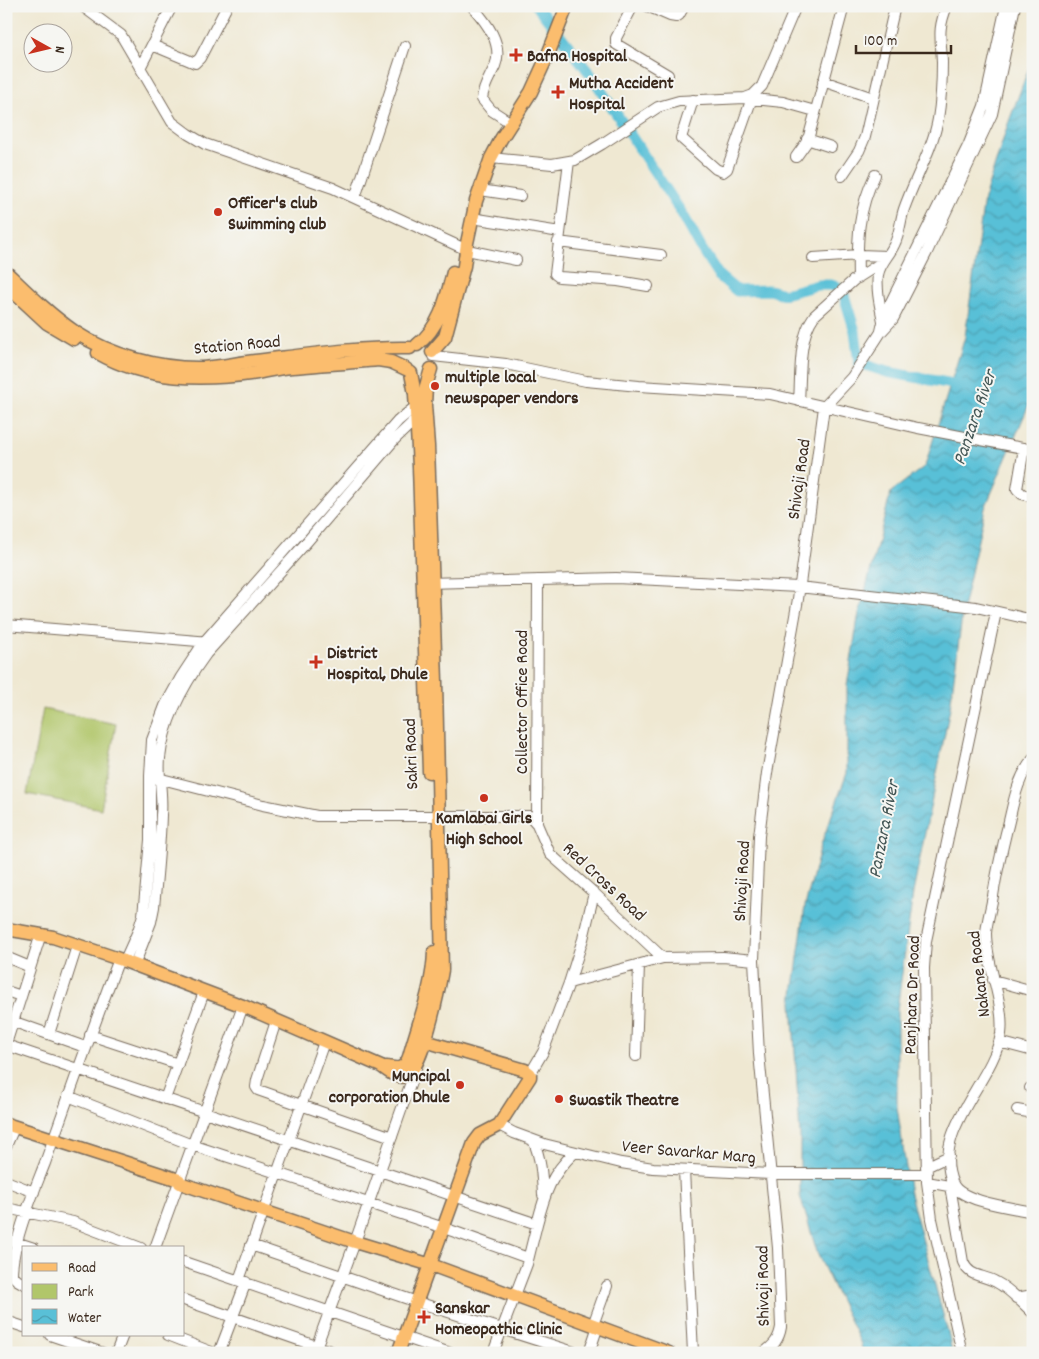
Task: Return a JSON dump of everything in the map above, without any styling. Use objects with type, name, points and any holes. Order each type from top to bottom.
[{"type":"main road","points":[[432,354],[445,337],[472,218],[491,158],[531,92],[566,9]]},
{"type":"main road","points":[[428,583],[415,394],[404,358],[413,347],[426,338],[434,327],[440,316],[456,265],[466,247]]},
{"type":"main road","name":"Station Road","points":[[6,272],[52,327],[106,357],[159,375],[204,378],[257,373],[281,368],[378,360],[391,362],[409,371]]},
{"type":"main road","name":"Station Road","points":[[6,284],[41,312],[110,350],[170,365],[202,368],[377,347],[413,347]]},
{"type":"main road","points":[[381,1066],[403,1068],[420,1039],[440,986],[442,970],[434,816],[428,583],[428,432],[425,405],[426,386],[434,364],[432,354],[426,347],[413,347]]},
{"type":"main road","points":[[409,371],[422,375],[431,369]]},
{"type":"main road","points":[[6,929],[41,934],[126,962],[243,1006],[381,1066],[396,1076],[405,1077],[412,1073],[416,1067],[420,1039]]},
{"type":"main road","points":[[398,1353],[474,1143],[480,1135],[499,1125],[530,1077],[530,1074],[524,1070],[420,1039]]},
{"type":"main road","points":[[10,1126],[179,1180],[180,1183],[355,1242],[430,1265],[668,1353]]},
{"type":"street","points":[[82,6],[121,35],[172,122],[205,144],[333,188],[466,247],[516,260]]},
{"type":"street","points":[[152,46],[195,62],[200,58],[227,6]]},
{"type":"street","points":[[472,6],[486,21],[492,32],[497,51],[496,64],[482,92],[482,99],[490,110],[511,123]]},
{"type":"street","points":[[633,6],[616,38],[616,44],[668,75]]},
{"type":"street","points":[[647,6],[676,17],[684,6]]},
{"type":"street","points":[[693,100],[681,138],[716,169],[722,172],[727,169],[749,98],[762,86],[796,6]]},
{"type":"street","points":[[796,157],[808,139],[844,6]]},
{"type":"street","points":[[842,176],[859,151],[865,137],[895,6]]},
{"type":"street","points":[[799,400],[803,343],[807,327],[814,316],[856,279],[884,260],[898,238],[904,211],[932,140],[938,119],[942,62],[939,32],[947,6]]},
{"type":"street","points":[[140,68],[171,7]]},
{"type":"street","points":[[881,332],[883,322],[979,121],[1009,9]]},
{"type":"street","points":[[824,407],[852,377],[881,332],[893,319],[992,114],[1009,9]]},
{"type":"street","points":[[354,198],[405,46]]},
{"type":"street","points":[[824,81],[873,98]]},
{"type":"street","points":[[491,158],[552,164],[575,160],[658,106],[679,101],[749,98],[783,102],[815,111]]},
{"type":"street","points":[[808,139],[832,147]]},
{"type":"street","points":[[569,161],[555,271],[557,276],[618,281],[648,286]]},
{"type":"street","points":[[856,279],[861,212],[864,199],[875,174]]},
{"type":"street","points":[[480,190],[520,196]]},
{"type":"street","points":[[472,218],[559,237],[661,255]]},
{"type":"street","points":[[813,258],[858,255],[884,260]]},
{"type":"street","points":[[883,322],[877,284],[884,260]]},
{"type":"street","points":[[432,354],[506,364],[586,382],[770,394],[918,428],[1027,446],[1017,489],[1022,494],[1033,497]]},
{"type":"street","name":"Shivaji Road","points":[[762,1353],[772,1346],[779,1337],[781,1327],[778,1248],[759,1054],[754,960],[759,836],[767,773],[804,588],[824,407]]},
{"type":"street","points":[[22,1283],[9,1276],[18,1242],[85,1047],[126,962],[151,922],[162,813],[155,778],[152,740],[157,723],[181,677],[204,642],[398,421],[416,413]]},
{"type":"street","points":[[155,778],[168,722],[195,670],[217,642],[282,570],[416,413]]},
{"type":"street","points":[[274,562],[282,570]]},
{"type":"street","points":[[428,583],[616,578],[804,588],[976,607],[1033,620]]},
{"type":"street","name":"Collector Office Road","points":[[537,824],[538,580]]},
{"type":"street","name":"Panjhara Dr Road","points":[[962,1353],[932,1219],[926,1174],[924,968],[926,941],[996,612]]},
{"type":"street","points":[[6,625],[217,642]]},
{"type":"street","name":"Nakane Road","points":[[1033,759],[1024,771],[1016,792],[997,870],[986,933],[1001,1018],[999,1042],[990,1066],[965,1107],[952,1139],[949,1156],[963,1262],[966,1269],[975,1275],[994,1281],[1006,1288],[1033,1313]]},
{"type":"street","points":[[155,778],[263,805],[317,816],[527,816],[534,819],[537,824]]},
{"type":"street","name":"Red Cross Road","points":[[537,824],[550,854],[663,958]]},
{"type":"street","points":[[530,1074],[543,1052],[569,983],[594,893]]},
{"type":"street","points":[[41,934],[21,996],[10,1020],[6,1044],[290,1142],[537,1224]]},
{"type":"street","points":[[49,1034],[77,946]]},
{"type":"street","points":[[6,957],[30,967]]},
{"type":"street","points":[[569,983],[663,958],[723,957],[754,960]]},
{"type":"street","points":[[636,1056],[639,965]]},
{"type":"street","points":[[993,980],[1033,991]]},
{"type":"street","points":[[6,991],[21,996]]},
{"type":"street","points":[[165,1099],[204,992]]},
{"type":"street","points":[[155,1246],[243,1006]]},
{"type":"street","points":[[10,1020],[85,1047]]},
{"type":"street","points":[[276,1021],[256,1087],[261,1092],[392,1137]]},
{"type":"street","points":[[90,1035],[178,1064]]},
{"type":"street","points":[[219,1353],[233,1317],[251,1244],[290,1142],[324,1042]]},
{"type":"street","points":[[999,1042],[1033,1051]]},
{"type":"street","points":[[315,1349],[369,1204],[416,1067]]},
{"type":"street","points":[[68,1096],[192,1145],[444,1228],[528,1258]]},
{"type":"street","points":[[1017,1110],[1033,1113]]},
{"type":"street","name":"Veer Savarkar Marg","points":[[499,1125],[533,1140],[621,1163],[653,1168],[770,1174],[926,1174],[952,1187]]},
{"type":"street","points":[[6,1146],[10,1126]]},
{"type":"street","points":[[533,1140],[542,1167],[544,1198]]},
{"type":"street","points":[[493,1353],[528,1258],[550,1182],[558,1170],[576,1152]]},
{"type":"street","points":[[926,1174],[949,1156]]},
{"type":"street","points":[[684,1170],[693,1353]]},
{"type":"street","points":[[6,1181],[34,1192]]},
{"type":"street","points":[[952,1187],[976,1199],[1033,1212]]},
{"type":"street","points":[[6,1208],[73,1222],[136,1246]]},
{"type":"street","points":[[6,1239],[29,1246]]},
{"type":"street","points":[[251,1244],[417,1302],[577,1353]]},
{"type":"street","points":[[185,1262],[450,1353]]},
{"type":"street","points":[[589,1353],[607,1286]]},
{"type":"street","points":[[1016,1298],[1033,1295]]},
{"type":"street","points":[[185,1300],[315,1349],[336,1353]]},
{"type":"street","points":[[6,1321],[22,1326]]},
{"type":"street","points":[[53,1336],[103,1353]]},
{"type":"street","points":[[116,1353],[122,1336]]},
{"type":"street","points":[[171,1336],[214,1353]]},
{"type":"green space","points":[[43,709],[116,724],[101,809],[27,794]]},
{"type":"water","name":"Panzara River","points":[[1033,57],[1033,395],[985,508],[963,609],[950,708],[913,893],[897,1010],[897,1107],[910,1194],[952,1353],[863,1353],[861,1344],[818,1255],[800,1196],[800,1136],[792,1002],[805,906],[822,842],[847,773],[847,686],[858,618],[891,492],[925,466],[965,337],[984,199],[1008,124]]},
{"type":"waterway","name":"Panzara River","points":[[537,6],[589,72],[683,215],[719,276],[737,291],[769,290],[784,294],[818,285],[831,285],[842,289],[855,331],[859,363],[887,372],[964,386]]},
{"type":"place","name":"Bafna Hospital","points":[[516,55]]},
{"type":"place","name":"Mutha Accident Hospital","points":[[558,92]]},
{"type":"place","name":"Officer's club Swimming club","points":[[218,212]]},
{"type":"place","name":"multiple local newspaper vendors","points":[[435,386]]},
{"type":"place","name":"District Hospital, Dhule","points":[[316,662]]},
{"type":"place","name":"Kamlabai Girls High School","points":[[484,798]]},
{"type":"place","name":"Muncipal corporation Dhule","points":[[460,1085]]},
{"type":"place","name":"Swastik Theatre","points":[[559,1099]]},
{"type":"place","name":"Sanskar Homeopathic Clinic","points":[[424,1317]]}]
